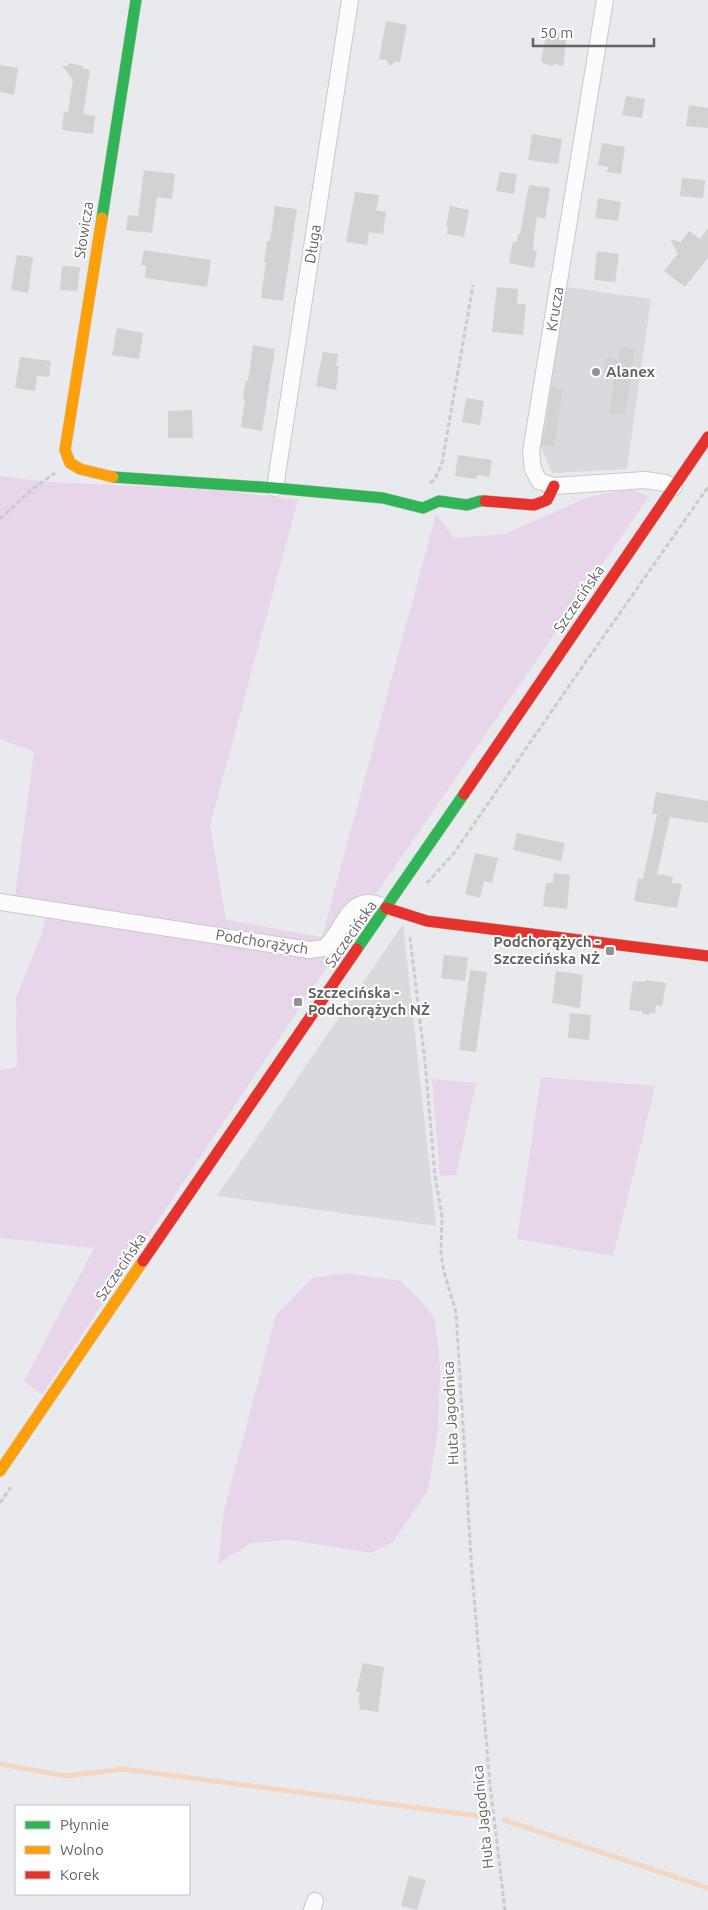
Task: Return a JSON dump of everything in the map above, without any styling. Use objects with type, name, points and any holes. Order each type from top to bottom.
[{"type":"street","name":"Słowicza","points":[[70,463],[65,450],[136,0]]},
{"type":"street","name":"Długa","points":[[275,488],[350,0]]},
{"type":"street","name":"Krucza","points":[[554,486],[539,481],[533,469],[531,452],[605,0]]},
{"type":"street","name":"Szczecińska","points":[[0,1471],[708,437]]},
{"type":"street","points":[[70,463],[89,472],[120,479],[275,488],[383,498],[423,508],[439,501],[467,505],[480,501],[534,505],[547,500],[554,486],[644,480],[665,483],[674,487]]},
{"type":"street","name":"Podchorążych","points":[[0,902],[310,950],[325,948],[350,913],[358,905],[370,902],[410,917],[427,921],[708,956]]},
{"type":"path","points":[[425,486],[435,479],[442,463],[473,286]]},
{"type":"path","points":[[0,519],[31,490],[70,463]]},
{"type":"path","points":[[426,884],[454,853],[708,487]]},
{"type":"path","name":"Huta Jagodnica","points":[[410,917],[435,1176],[442,1216],[441,1254],[444,1272],[456,1312],[472,1573],[490,1785],[505,1910]]},
{"type":"path","points":[[0,1503],[11,1487]]},
{"type":"shaded area","name":"Alanex","points":[[566,287],[651,299],[627,469],[552,473],[540,445]]},
{"type":"shaded area","points":[[0,476],[49,482],[219,490],[298,500],[210,825],[226,920],[322,937],[436,514],[454,538],[505,534],[588,497],[629,489],[649,496],[346,938],[42,1395],[24,1381],[94,1248],[0,1238],[0,1070],[17,1067],[16,998],[41,936],[50,901],[15,896],[34,752],[0,739]]},
{"type":"shaded area","points":[[403,924],[436,1226],[217,1196]]},
{"type":"shaded area","points":[[541,1077],[655,1086],[613,1256],[517,1239]]},
{"type":"shaded area","points":[[432,1079],[476,1083],[456,1175],[440,1176]]},
{"type":"shaded area","points":[[348,1273],[400,1281],[418,1298],[435,1319],[440,1367],[438,1430],[428,1490],[393,1542],[371,1553],[290,1540],[251,1543],[218,1564],[224,1510],[276,1315],[312,1278]]},
{"type":"building","points":[[386,21],[407,25],[400,62],[395,62],[390,66],[386,60],[379,59]]},
{"type":"building","points":[[547,30],[567,34],[563,66],[555,64],[552,66],[541,62]]},
{"type":"building","points":[[68,63],[83,66],[82,68],[90,70],[83,114],[95,116],[93,134],[62,130],[64,111],[68,112],[73,80],[62,66],[68,66]]},
{"type":"building","points":[[0,65],[18,68],[14,95],[0,92]]},
{"type":"building","points":[[626,96],[645,99],[642,118],[622,115]]},
{"type":"building","points":[[689,105],[708,108],[708,128],[686,126]]},
{"type":"building","points":[[532,134],[562,139],[558,164],[528,160]]},
{"type":"building","points":[[602,143],[625,147],[621,174],[607,172],[608,167],[598,165]]},
{"type":"building","points":[[144,170],[175,174],[172,199],[157,197],[152,233],[126,230],[128,215],[138,216]]},
{"type":"building","points":[[500,172],[517,174],[514,194],[496,191]]},
{"type":"building","points":[[682,178],[705,180],[703,198],[680,196]]},
{"type":"building","points":[[529,185],[550,188],[545,219],[537,217],[533,245],[533,250],[537,251],[534,268],[509,263],[513,242],[517,242],[518,234],[520,234]]},
{"type":"building","points":[[355,192],[379,195],[376,210],[386,212],[383,234],[369,232],[367,245],[346,242]]},
{"type":"building","points":[[598,198],[621,202],[618,221],[595,218]]},
{"type":"building","points":[[275,206],[297,209],[283,301],[261,298],[267,241],[270,241]]},
{"type":"building","points":[[450,206],[469,210],[464,237],[447,234],[448,227],[446,226]]},
{"type":"building","points":[[708,228],[708,258],[685,287],[664,271],[678,254],[670,239],[681,242],[689,231],[700,239]]},
{"type":"building","points":[[144,250],[211,260],[207,287],[145,278],[146,266],[141,265]]},
{"type":"building","points":[[597,251],[619,254],[615,282],[594,280]]},
{"type":"building","points":[[17,255],[33,257],[28,293],[11,290]]},
{"type":"building","points":[[62,266],[80,267],[77,291],[60,290]]},
{"type":"building","points":[[497,287],[518,289],[517,304],[526,304],[523,335],[492,332]]},
{"type":"building","points":[[117,328],[143,333],[139,359],[112,355]]},
{"type":"building","points":[[253,345],[275,349],[262,431],[241,427],[245,400],[243,399],[244,391],[246,380],[248,381]]},
{"type":"building","points":[[620,346],[635,349],[625,415],[609,413],[615,374],[604,372],[606,357],[618,359]]},
{"type":"building","points":[[323,352],[338,354],[336,366],[339,366],[336,390],[316,386]]},
{"type":"building","points":[[20,357],[51,361],[49,377],[37,376],[35,391],[15,388]]},
{"type":"building","points":[[552,387],[563,389],[554,446],[542,445]]},
{"type":"building","points":[[466,398],[484,401],[480,425],[462,422]]},
{"type":"building","points":[[192,410],[193,438],[168,438],[168,411]]},
{"type":"building","points":[[458,455],[492,460],[489,477],[477,475],[476,479],[455,476]]},
{"type":"building","points":[[656,792],[708,801],[708,823],[670,817],[657,874],[673,877],[672,883],[682,884],[677,908],[634,901],[638,878],[643,879],[657,814],[652,814]]},
{"type":"building","points":[[517,833],[565,843],[561,861],[513,850]]},
{"type":"building","points":[[475,853],[498,858],[492,883],[484,881],[480,898],[465,894]]},
{"type":"building","points":[[554,873],[570,875],[567,909],[543,906],[546,883],[553,883]]},
{"type":"building","points":[[444,955],[468,957],[465,981],[441,978]]},
{"type":"building","points":[[470,970],[487,972],[476,1052],[459,1050]]},
{"type":"building","points":[[556,971],[583,975],[580,1008],[552,1003]]},
{"type":"building","points":[[646,980],[666,983],[662,1006],[656,1005],[655,1013],[648,1015],[643,1014],[641,1011],[629,1010],[633,981],[645,982]]},
{"type":"building","points":[[570,1013],[591,1015],[589,1040],[568,1038]]},
{"type":"building","points":[[363,1663],[384,1667],[378,1712],[359,1709],[360,1692],[356,1692]]},
{"type":"building","points":[[409,1876],[426,1880],[417,1910],[401,1906]]},
{"type":"waterway","points":[[0,1764],[66,1776],[123,1769],[486,1817]]},
{"type":"waterway","points":[[504,1820],[708,1888]]},
{"type":"traffic: fast","points":[[102,218],[136,0]]},
{"type":"traffic: fast","points":[[113,477],[275,488],[383,498],[423,508],[439,501],[467,505],[485,501]]},
{"type":"traffic: fast","points":[[357,949],[464,794]]},
{"type":"traffic: slow","points":[[102,218],[65,450],[70,463],[80,469],[113,477]]},
{"type":"traffic: slow","points":[[0,1471],[143,1261]]},
{"type":"traffic: jam","points":[[464,794],[708,437]]},
{"type":"traffic: jam","points":[[485,501],[534,505],[547,500],[554,486]]},
{"type":"traffic: jam","points":[[386,908],[427,921],[708,956]]},
{"type":"traffic: jam","points":[[143,1261],[357,949]]},
{"type":"place","name":"Alanex","points":[[596,372]]},
{"type":"place","name":"Podchorążych - Szczecińska NŻ","points":[[610,951]]},
{"type":"place","name":"Szczecińska - Podchorążych NŻ","points":[[298,1002]]}]
